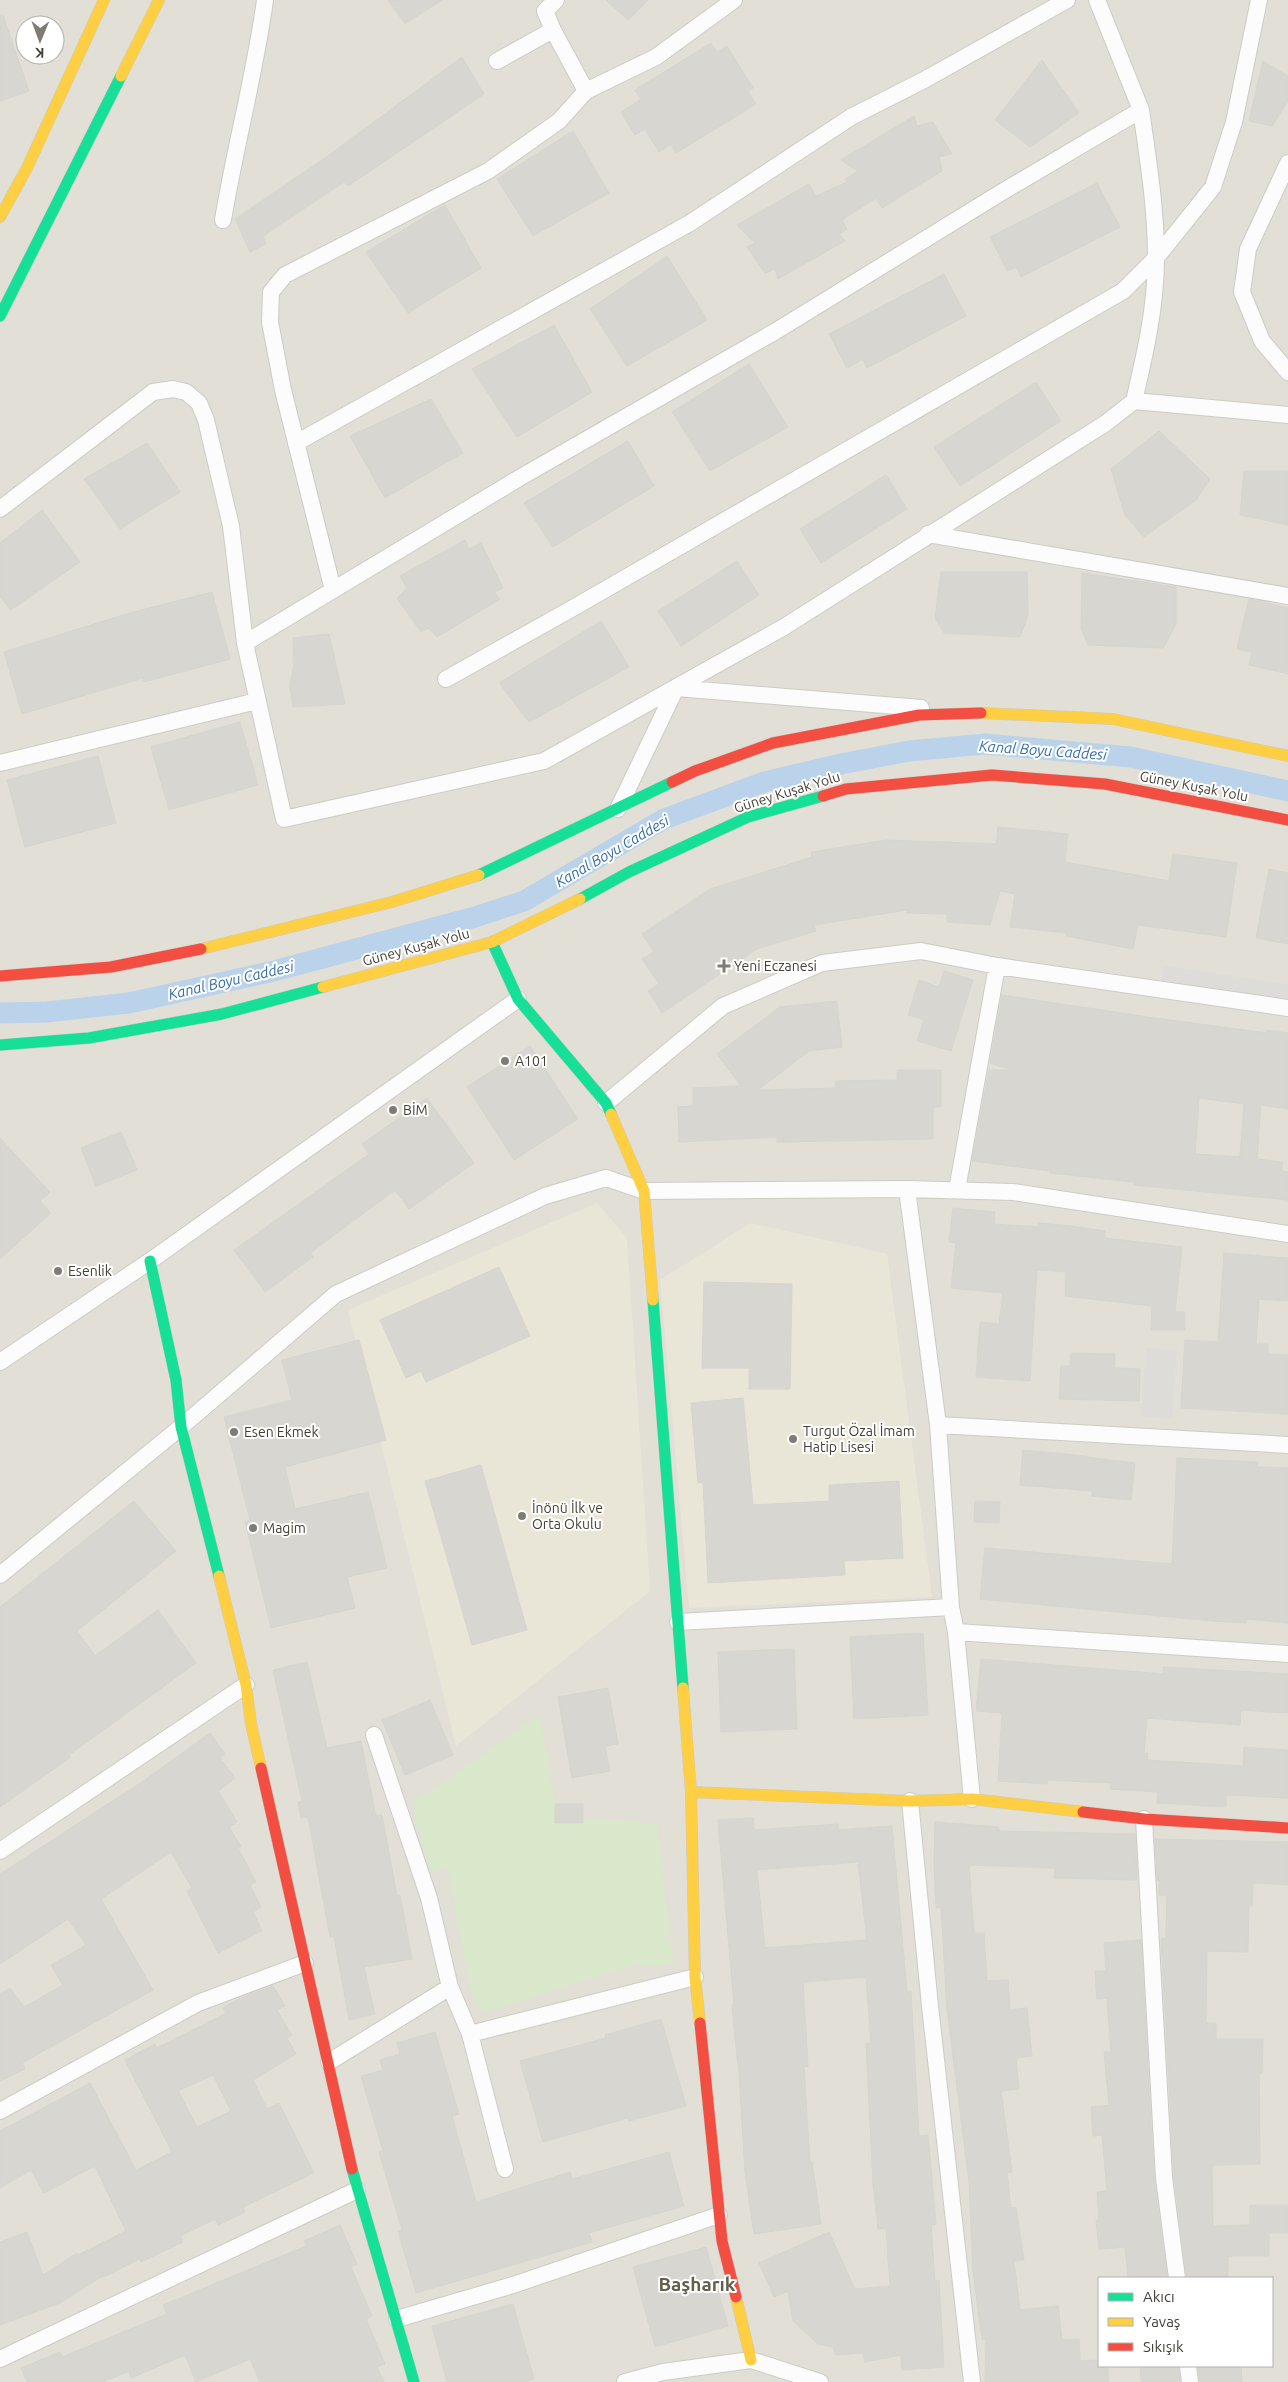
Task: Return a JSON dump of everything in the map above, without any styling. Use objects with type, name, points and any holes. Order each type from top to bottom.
[{"type":"main road","points":[[0,217],[27,168],[104,0]]},
{"type":"main road","points":[[0,316],[159,0]]},
{"type":"main road","points":[[0,976],[111,967],[183,953],[392,902],[475,877],[695,771],[773,743],[919,715],[966,712],[1113,719],[1288,756]]},
{"type":"main road","name":"Güney Kuşak Yolu","points":[[0,1044],[89,1038],[222,1014],[492,942],[561,910],[629,872],[748,817],[846,789],[992,774],[1105,784],[1288,820]]},
{"type":"main road","points":[[492,942],[518,999],[606,1103],[644,1191],[691,1792],[695,1977],[722,2241],[751,2360]]},
{"type":"main road","points":[[150,1261],[176,1380],[181,1427],[246,1685],[251,1724],[357,2190],[397,2319],[414,2382]]},
{"type":"main road","points":[[691,1792],[910,1801],[972,1799],[1144,1819],[1288,1828]]},
{"type":"street","points":[[223,220],[234,154],[259,44],[265,0]]},
{"type":"street","points":[[333,590],[296,442],[270,322],[271,292],[285,275],[488,171],[559,122],[586,91],[656,57],[734,0]]},
{"type":"street","points":[[296,442],[690,224],[852,117],[924,80],[1068,0]]},
{"type":"street","points":[[0,509],[153,392],[173,389],[186,392],[199,403],[206,420],[231,526],[245,643],[284,819],[544,761],[784,627],[1106,423],[1134,401],[1152,311],[1156,258],[1152,186],[1141,110],[1097,0]]},
{"type":"street","points":[[446,678],[582,603],[1122,291],[1156,258],[1213,187],[1234,122],[1259,0]]},
{"type":"street","points":[[545,4],[553,30],[586,91]]},
{"type":"street","points":[[497,61],[553,30]]},
{"type":"street","points":[[245,643],[644,405],[776,331],[1002,192],[1141,110]]},
{"type":"street","points":[[1288,163],[1248,250],[1242,292],[1262,341],[1288,372]]},
{"type":"street","points":[[1134,401],[1288,415]]},
{"type":"street","points":[[928,534],[1288,596]]},
{"type":"street","points":[[676,688],[966,712]]},
{"type":"street","points":[[618,809],[676,688]]},
{"type":"street","points":[[0,763],[258,701]]},
{"type":"street","points":[[606,1103],[724,1006],[822,962],[920,951],[997,966],[1288,1008]]},
{"type":"street","points":[[957,1190],[997,966]]},
{"type":"street","points":[[0,1362],[150,1261],[518,999]]},
{"type":"street","points":[[0,1575],[181,1427],[336,1294],[545,1196],[606,1178],[644,1191],[907,1189],[1013,1192],[1288,1234]]},
{"type":"street","points":[[907,1189],[938,1425],[951,1607],[956,1632],[972,1799]]},
{"type":"street","points":[[938,1425],[1288,1445]]},
{"type":"street","points":[[678,1622],[951,1607]]},
{"type":"street","points":[[956,1632],[1288,1654]]},
{"type":"street","points":[[0,1851],[246,1685]]},
{"type":"street","points":[[374,1735],[430,1898],[450,1987],[470,2034],[506,2169]]},
{"type":"street","points":[[910,1801],[930,2006],[972,2382]]},
{"type":"street","points":[[1144,1819],[1164,2178],[1177,2277]]},
{"type":"street","points":[[0,2111],[198,2002],[305,1963]]},
{"type":"street","points":[[470,2034],[695,1977]]},
{"type":"street","points":[[329,2062],[450,1987]]},
{"type":"street","points":[[0,2359],[357,2190]]},
{"type":"street","points":[[397,2319],[513,2285],[720,2216]]},
{"type":"street","points":[[625,2382],[664,2377],[751,2360],[820,2382]]},
{"type":"street","points":[[1188,2367],[1190,2382]]},
{"type":"shaded area","points":[[0,0],[1288,0],[1288,2382],[0,2382]]},
{"type":"shaded area","points":[[1164,965],[1288,985],[1288,1001],[1161,981]]},
{"type":"shaded area","name":"İnönü İlk ve Orta Okulu","points":[[597,1203],[627,1238],[650,1591],[456,1746],[348,1310]]},
{"type":"shaded area","name":"Turgut Özal İmam Hatip Lisesi","points":[[751,1223],[887,1254],[932,1597],[689,1608],[660,1280]]},
{"type":"shaded area","points":[[1146,1348],[1177,1350],[1172,1419],[1141,1417]]},
{"type":"green space","points":[[540,1715],[557,1816],[657,1824],[673,1963],[658,1966],[631,1966],[484,2012],[472,1997],[448,1869],[430,1872],[412,1804]]},
{"type":"building","points":[[388,0],[442,0],[405,24]]},
{"type":"building","points":[[606,0],[648,0],[628,20]]},
{"type":"building","points":[[0,15],[3,15],[15,50],[15,65],[20,65],[29,91],[0,101]]},
{"type":"building","points":[[711,43],[717,52],[727,46],[753,88],[748,91],[756,104],[676,153],[671,144],[659,152],[645,129],[635,135],[621,112],[641,99],[635,90]]},
{"type":"building","points":[[462,57],[484,94],[348,186],[344,182],[263,236],[266,244],[250,252],[235,219],[325,158]]},
{"type":"building","points":[[1042,60],[1079,113],[1030,147],[995,120]]},
{"type":"building","points":[[1263,61],[1288,76],[1288,101],[1272,126],[1249,121]]},
{"type":"building","points":[[914,116],[917,126],[933,122],[952,154],[939,157],[942,171],[882,208],[876,198],[842,220],[847,229],[839,234],[845,241],[778,279],[775,269],[765,273],[747,247],[755,243],[737,225],[809,184],[816,196],[847,182],[845,179],[858,171],[841,160]]},
{"type":"building","points":[[573,131],[609,193],[533,236],[497,179]]},
{"type":"building","points":[[1097,183],[1120,227],[1021,277],[1016,267],[1007,271],[990,237]]},
{"type":"building","points":[[445,205],[481,268],[408,313],[366,252]]},
{"type":"building","points":[[667,256],[707,320],[627,366],[590,309]]},
{"type":"building","points":[[944,274],[966,316],[867,368],[863,359],[847,368],[829,334]]},
{"type":"building","points":[[554,325],[592,392],[517,437],[472,369]]},
{"type":"building","points":[[749,364],[788,427],[710,471],[672,412]]},
{"type":"building","points":[[1036,382],[1061,421],[960,486],[934,447]]},
{"type":"building","points":[[431,399],[463,453],[385,498],[350,436]]},
{"type":"building","points":[[1159,431],[1210,479],[1196,500],[1144,537],[1125,515],[1111,469]]},
{"type":"building","points":[[628,441],[654,486],[553,547],[524,503]]},
{"type":"building","points":[[147,443],[180,492],[120,529],[84,479]]},
{"type":"building","points":[[1244,471],[1288,471],[1288,525],[1240,515]]},
{"type":"building","points":[[886,475],[907,509],[821,563],[800,529]]},
{"type":"building","points":[[42,510],[80,562],[11,610],[0,597],[0,543]]},
{"type":"building","points":[[465,540],[469,549],[481,543],[503,588],[494,592],[500,599],[437,637],[428,628],[421,632],[397,598],[407,588],[400,576]]},
{"type":"building","points":[[737,561],[759,595],[681,646],[658,611]]},
{"type":"building","points":[[941,572],[1027,572],[1028,615],[1020,637],[944,633],[935,618]]},
{"type":"building","points":[[1082,573],[1176,587],[1176,624],[1163,648],[1088,645],[1081,628]]},
{"type":"building","points":[[212,592],[230,659],[144,682],[143,678],[22,714],[4,652],[126,614]]},
{"type":"building","points":[[1249,599],[1288,608],[1288,674],[1249,665],[1252,652],[1237,649]]},
{"type":"building","points":[[601,621],[629,667],[529,722],[499,683]]},
{"type":"building","points":[[329,634],[345,704],[293,707],[290,685],[294,664],[293,638]]},
{"type":"building","points":[[240,722],[258,785],[169,810],[151,747]]},
{"type":"building","points":[[98,756],[116,823],[25,847],[7,780]]},
{"type":"building","points":[[998,827],[1068,834],[1065,862],[1169,881],[1173,854],[1237,863],[1226,937],[1138,925],[1133,949],[1066,936],[1066,933],[1010,927],[1015,894],[1000,891],[990,925],[947,922],[947,914],[907,913],[907,910],[814,925],[816,931],[757,949],[662,1013],[648,991],[659,984],[642,959],[654,952],[642,934],[710,889],[812,857],[811,852],[887,840],[996,844]]},
{"type":"building","points":[[1269,869],[1288,873],[1288,944],[1256,938]]},
{"type":"building","points":[[944,971],[973,980],[951,1051],[917,1041],[924,1020],[908,1015],[919,980],[939,987]]},
{"type":"building","points":[[1002,995],[1267,1033],[1267,1030],[1288,1033],[1288,1109],[1261,1105],[1257,1159],[1282,1162],[1282,1171],[1288,1172],[1288,1200],[1134,1185],[1134,1182],[1050,1173],[1050,1171],[972,1161],[989,1070],[1012,1070],[990,1063]],"holes":[[[1199,1098],[1244,1104],[1240,1157],[1195,1154]]]},
{"type":"building","points":[[837,1001],[842,1047],[809,1051],[758,1090],[836,1088],[835,1081],[897,1080],[897,1070],[941,1070],[941,1107],[933,1107],[933,1139],[777,1142],[777,1137],[679,1142],[678,1107],[693,1106],[693,1088],[741,1086],[717,1054],[780,1007]]},
{"type":"building","points":[[530,1046],[578,1119],[514,1160],[467,1087]]},
{"type":"building","points":[[427,1098],[474,1163],[409,1209],[395,1190],[310,1253],[313,1257],[265,1292],[234,1250],[369,1154],[362,1144]]},
{"type":"building","points":[[121,1132],[137,1170],[96,1186],[81,1148]]},
{"type":"building","points":[[0,1138],[50,1192],[40,1201],[51,1213],[0,1259]]},
{"type":"building","points":[[953,1208],[995,1212],[994,1224],[1038,1227],[1039,1223],[1072,1226],[1105,1231],[1104,1238],[1182,1247],[1175,1312],[1185,1312],[1185,1330],[1151,1330],[1152,1306],[1065,1296],[1066,1272],[1037,1270],[1030,1381],[976,1377],[980,1322],[999,1324],[1003,1293],[951,1288],[956,1243],[949,1242]]},
{"type":"building","points":[[1224,1253],[1288,1258],[1288,1301],[1259,1299],[1256,1344],[1268,1344],[1268,1354],[1288,1355],[1288,1414],[1181,1408],[1185,1340],[1218,1342]]},
{"type":"building","points":[[499,1267],[530,1336],[426,1382],[421,1371],[406,1378],[380,1320]]},
{"type":"building","points":[[704,1282],[792,1284],[790,1389],[749,1389],[749,1368],[702,1368]]},
{"type":"building","points":[[359,1340],[386,1440],[285,1467],[295,1509],[368,1492],[387,1568],[347,1577],[355,1608],[271,1628],[245,1522],[250,1520],[224,1417],[292,1400],[282,1360]]},
{"type":"building","points":[[1071,1353],[1115,1354],[1115,1368],[1140,1369],[1139,1401],[1059,1399],[1061,1366],[1070,1366]]},
{"type":"building","points":[[743,1398],[753,1505],[829,1501],[829,1485],[899,1481],[903,1558],[844,1561],[845,1575],[708,1583],[703,1482],[698,1483],[691,1403]]},
{"type":"building","points":[[1023,1450],[1135,1463],[1131,1500],[1092,1496],[1092,1491],[1020,1485]]},
{"type":"building","points":[[1177,1458],[1258,1462],[1257,1467],[1288,1468],[1288,1623],[1246,1619],[1246,1623],[1213,1621],[980,1599],[985,1548],[1172,1564]]},
{"type":"building","points":[[481,1465],[527,1630],[472,1645],[425,1481]]},
{"type":"building","points":[[134,1501],[176,1551],[77,1631],[95,1656],[158,1610],[196,1663],[69,1755],[71,1757],[0,1807],[0,1607]]},
{"type":"building","points":[[975,1501],[1000,1502],[999,1523],[974,1522]]},
{"type":"building","points":[[923,1633],[928,1715],[854,1719],[850,1637]]},
{"type":"building","points":[[794,1649],[797,1729],[721,1732],[718,1652]]},
{"type":"building","points":[[981,1659],[1163,1674],[1163,1667],[1288,1674],[1288,1713],[1241,1710],[1240,1725],[1147,1718],[1144,1753],[1148,1753],[1147,1760],[1243,1766],[1244,1747],[1288,1750],[1288,1798],[1226,1795],[1226,1807],[1157,1803],[1158,1792],[1110,1789],[1111,1783],[1047,1780],[1047,1784],[998,1781],[1002,1713],[976,1711]]},
{"type":"building","points":[[307,1662],[327,1748],[361,1741],[376,1816],[382,1815],[397,1896],[400,1895],[412,1959],[364,1967],[375,2014],[349,2020],[334,1936],[330,1937],[308,1817],[301,1818],[298,1802],[302,1801],[273,1670]]},
{"type":"building","points":[[608,1688],[618,1744],[605,1746],[610,1771],[572,1778],[558,1697]]},
{"type":"building","points":[[430,1700],[453,1755],[405,1775],[382,1720]]},
{"type":"building","points":[[210,1733],[225,1754],[220,1758],[235,1778],[218,1791],[237,1822],[229,1827],[241,1846],[238,1848],[256,1882],[250,1885],[261,1907],[253,1912],[262,1931],[218,1953],[187,1891],[192,1888],[171,1852],[101,1899],[153,1990],[22,2063],[25,2069],[0,2081],[0,1994],[10,1988],[24,2007],[63,1985],[51,1965],[86,1945],[68,1919],[0,1964],[0,1874],[142,1782]]},
{"type":"building","points":[[555,1804],[583,1804],[583,1823],[555,1823]]},
{"type":"building","points":[[753,1818],[754,1830],[838,1824],[838,1830],[892,1826],[907,1992],[911,1991],[919,2136],[928,2135],[936,2224],[931,2225],[935,2281],[939,2280],[944,2367],[902,2370],[901,2355],[865,2362],[863,2353],[836,2355],[833,2347],[818,2344],[793,2321],[788,2291],[774,2297],[759,2263],[829,2232],[855,2289],[890,2286],[886,2228],[878,2229],[873,2183],[866,2043],[871,2043],[866,1977],[803,1982],[808,2066],[804,2067],[810,2163],[812,2162],[821,2224],[754,2234],[745,2172],[739,2072],[732,2005],[734,2005],[718,1820]],"holes":[[[858,1862],[867,1940],[765,1948],[757,1870]]]},
{"type":"building","points":[[935,1822],[999,1827],[999,1831],[1135,1834],[1137,1880],[1054,1878],[1055,1868],[969,1865],[974,1933],[984,1933],[987,1981],[1008,1980],[1010,2010],[1027,2008],[1032,2056],[1016,2058],[1019,2089],[1001,2091],[1012,2172],[1007,2173],[1011,2208],[1016,2207],[1024,2260],[1014,2261],[1020,2310],[1058,2306],[1062,2340],[1079,2339],[1080,2361],[1098,2360],[1098,2367],[1108,2367],[1109,2382],[985,2382],[986,2339],[982,2340],[973,2271],[969,2182],[947,2009],[941,1907],[936,1908]]},
{"type":"building","points":[[1155,1839],[1288,1842],[1288,1885],[1253,1883],[1252,1906],[1249,1906],[1248,1952],[1207,1951],[1206,2023],[1216,2023],[1216,2039],[1263,2039],[1262,2073],[1259,2073],[1260,2164],[1212,2165],[1213,2226],[1250,2225],[1250,2205],[1288,2205],[1288,2233],[1269,2233],[1269,2256],[1228,2256],[1228,2277],[1187,2277],[1174,2177],[1161,1939],[1166,1938],[1167,1895],[1159,1895],[1160,1881],[1157,1880]]},
{"type":"building","points":[[1141,1940],[1154,2179],[1167,2277],[1128,2277],[1125,2247],[1099,2249],[1096,2220],[1099,2220],[1097,2192],[1107,2191],[1102,2135],[1093,2136],[1091,2107],[1109,2105],[1104,2052],[1111,2052],[1107,1998],[1097,1999],[1095,1971],[1106,1971],[1104,1943]]},
{"type":"building","points":[[273,1986],[285,2006],[277,2010],[292,2035],[287,2038],[296,2054],[253,2080],[267,2109],[279,2103],[314,2173],[243,2207],[245,2212],[218,2225],[215,2219],[180,2236],[183,2242],[141,2262],[139,2259],[103,2276],[60,2303],[0,2325],[0,2242],[27,2232],[43,2275],[77,2253],[78,2255],[126,2231],[95,2166],[44,2193],[31,2170],[0,2188],[0,2131],[90,2083],[136,2170],[172,2152],[125,2060],[155,2044],[156,2048],[226,2013],[223,2008],[240,1998]],"holes":[[[213,2075],[231,2111],[197,2127],[178,2091]]]},
{"type":"building","points":[[661,2019],[686,2106],[629,2121],[628,2118],[543,2142],[520,2061],[606,2038],[605,2035]]},
{"type":"building","points":[[435,2032],[459,2114],[452,2116],[476,2202],[570,2172],[572,2179],[669,2152],[684,2206],[589,2233],[592,2242],[416,2293],[398,2231],[402,2230],[379,2152],[383,2151],[361,2076],[383,2070],[380,2060],[400,2054],[397,2043]]},
{"type":"building","points":[[340,2225],[357,2264],[351,2267],[372,2316],[366,2319],[385,2364],[377,2367],[384,2382],[260,2382],[250,2359],[196,2382],[185,2355],[131,2378],[129,2371],[103,2382],[27,2382],[21,2368],[60,2352],[62,2357],[167,2314],[163,2305],[306,2246],[304,2241]]},
{"type":"building","points":[[706,2247],[728,2326],[655,2347],[633,2267]]},
{"type":"building","points":[[513,2304],[534,2379],[525,2382],[447,2382],[432,2326]]},
{"type":"building","points":[[1140,2367],[1178,2367],[1180,2382],[1141,2382]]},
{"type":"building","points":[[1198,2367],[1241,2367],[1242,2382],[1200,2382]]},
{"type":"waterway","name":"Kanal Boyu Caddesi","points":[[0,1013],[47,1012],[129,1003],[274,971],[475,917],[524,901],[664,819],[764,782],[841,764],[909,751],[985,744],[1131,757],[1288,791]]},
{"type":"traffic: fast","points":[[0,316],[121,76]]},
{"type":"traffic: fast","points":[[479,875],[672,782]]},
{"type":"traffic: fast","points":[[580,899],[629,872],[748,817],[823,796]]},
{"type":"traffic: fast","points":[[492,942],[518,999],[606,1103],[611,1114]]},
{"type":"traffic: fast","points":[[0,1045],[89,1038],[222,1014],[323,987]]},
{"type":"traffic: fast","points":[[150,1261],[176,1380],[181,1427],[219,1576]]},
{"type":"traffic: fast","points":[[653,1300],[683,1688]]},
{"type":"traffic: fast","points":[[352,2169],[414,2382]]},
{"type":"traffic: slow","points":[[0,217],[27,168],[104,0]]},
{"type":"traffic: slow","points":[[121,76],[159,0]]},
{"type":"traffic: slow","points":[[981,713],[1113,719],[1288,756]]},
{"type":"traffic: slow","points":[[201,949],[392,902],[479,875]]},
{"type":"traffic: slow","points":[[323,987],[492,942],[580,899]]},
{"type":"traffic: slow","points":[[611,1114],[644,1191],[653,1300]]},
{"type":"traffic: slow","points":[[219,1576],[246,1685],[251,1724],[261,1768]]},
{"type":"traffic: slow","points":[[683,1688],[691,1792],[695,1977],[700,2023]]},
{"type":"traffic: slow","points":[[691,1792],[910,1801],[972,1799],[1083,1812]]},
{"type":"traffic: slow","points":[[736,2297],[751,2360]]},
{"type":"traffic: jam","points":[[672,782],[695,771],[773,743],[919,715],[981,713]]},
{"type":"traffic: jam","points":[[823,796],[846,789],[992,775],[1105,784],[1288,820]]},
{"type":"traffic: jam","points":[[0,976],[111,967],[201,949]]},
{"type":"traffic: jam","points":[[261,1768],[352,2169]]},
{"type":"traffic: jam","points":[[1083,1812],[1144,1819],[1288,1828]]},
{"type":"traffic: jam","points":[[700,2023],[722,2241],[736,2297]]},
{"type":"place","name":"Yeni Eczanesi","points":[[724,966]]},
{"type":"place","name":"A101","points":[[505,1061]]},
{"type":"place","name":"BİM","points":[[393,1110]]},
{"type":"place","name":"Esenlik","points":[[58,1271]]},
{"type":"place","name":"Esen Ekmek","points":[[234,1432]]},
{"type":"place","name":"Turgut Özal İmam Hatip Lisesi","points":[[793,1439]]},
{"type":"place","name":"İnönü İlk ve Orta Okulu","points":[[522,1516]]},
{"type":"place","name":"Magim","points":[[253,1528]]},
{"type":"district","name":"Başharık","points":[[697,2284]]}]
